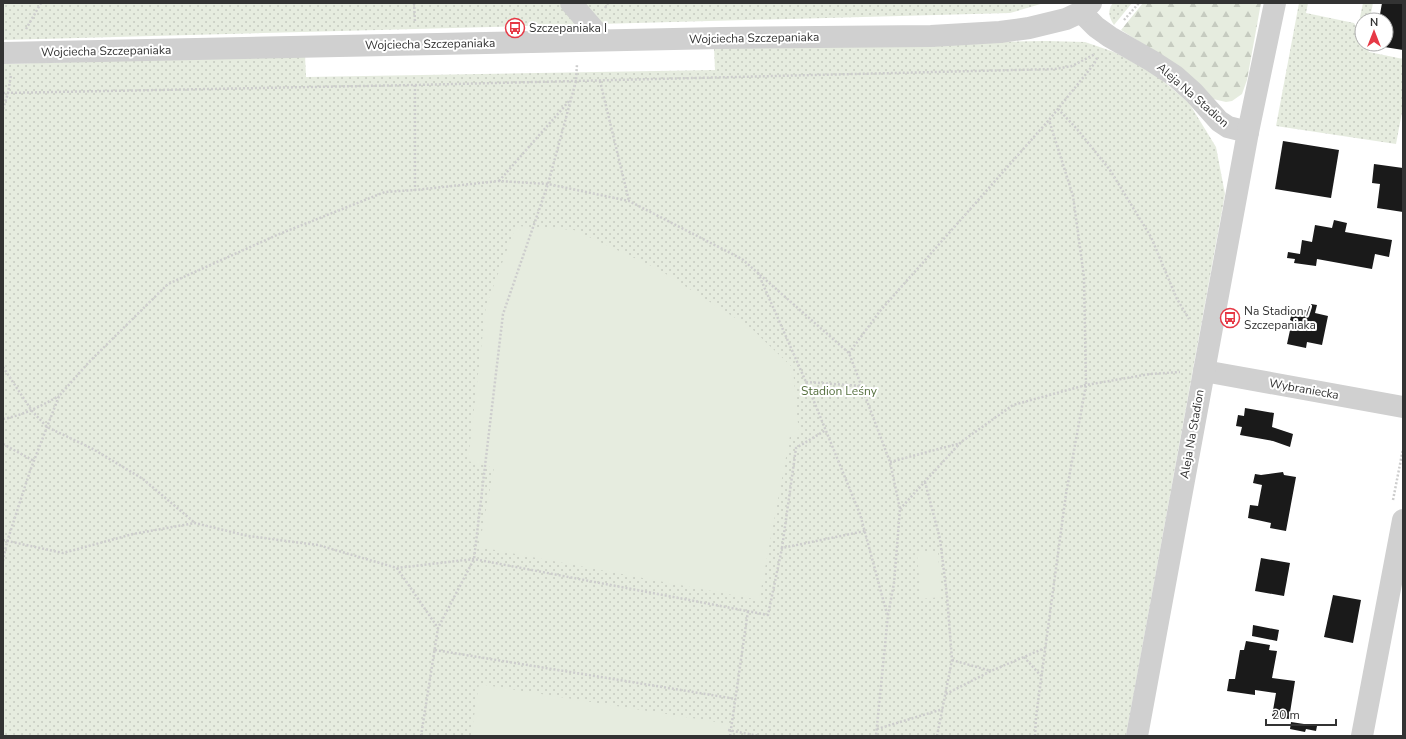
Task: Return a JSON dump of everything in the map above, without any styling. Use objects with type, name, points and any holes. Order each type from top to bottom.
[{"type":"street","points":[[571,3],[603,40]]},
{"type":"street","name":"Aleja Na Stadion","points":[[1137,736],[1248,132],[1275,3]]},
{"type":"street","name":"Wojciecha Szczepaniaka","points":[[14,47],[579,41],[809,36],[931,36],[1000,32],[1049,23],[1066,19],[1086,7]]},
{"type":"street","name":"Aleja Na Stadion","points":[[1086,7],[1096,27],[1175,76],[1194,93],[1219,121],[1228,127],[1248,132]]},
{"type":"street","name":"Wybraniecka","points":[[1206,361],[1403,407]]},
{"type":"street","points":[[1362,736],[1403,520]]},
{"type":"path","points":[[3,109],[8,93],[14,47],[41,3]]},
{"type":"path","points":[[1124,21],[1138,3]]},
{"type":"path","points":[[420,736],[438,628],[474,559],[503,314],[548,184],[572,98],[576,81],[579,41]]},
{"type":"path","points":[[3,93],[600,81],[1055,69],[1072,66],[1084,61],[1098,52],[1094,64],[1049,120],[880,311],[849,352]]},
{"type":"path","points":[[600,81],[629,201]]},
{"type":"path","points":[[415,85],[415,190]]},
{"type":"path","points":[[499,181],[572,98]]},
{"type":"path","points":[[900,509],[962,442],[1013,405],[1086,385],[1150,374],[1206,361],[1151,237],[1105,164],[1077,129],[1058,109]]},
{"type":"path","points":[[1035,736],[1036,717],[1066,494],[1086,385],[1083,270],[1073,196],[1049,120]]},
{"type":"path","points":[[3,420],[32,411],[59,396],[89,362],[168,284],[277,235],[385,192],[499,181],[548,184],[629,201],[742,259],[849,352],[890,462],[900,509],[894,583],[888,615],[876,736]]},
{"type":"path","points":[[758,273],[806,382],[860,514],[888,615]]},
{"type":"path","points":[[3,367],[32,411],[47,427],[93,450],[143,479],[195,523]]},
{"type":"path","points":[[806,382],[862,386]]},
{"type":"path","points":[[3,561],[7,542],[34,461],[59,396]]},
{"type":"path","points":[[3,540],[63,553],[133,534],[195,523],[248,536],[318,545],[397,568],[474,559],[768,615],[782,548],[796,448],[826,430]]},
{"type":"path","points":[[890,462],[962,442]]},
{"type":"path","points":[[3,444],[34,461]]},
{"type":"path","points":[[924,482],[940,539],[947,596],[952,660],[937,736]]},
{"type":"path","points":[[782,548],[865,531]]},
{"type":"path","points":[[397,568],[438,628]]},
{"type":"path","points":[[730,736],[729,731],[736,699],[748,611]]},
{"type":"path","points":[[946,694],[991,671],[1045,648]]},
{"type":"path","points":[[435,650],[736,699]]},
{"type":"path","points":[[1024,657],[1042,676]]},
{"type":"path","points":[[952,660],[991,671]]},
{"type":"path","points":[[877,729],[943,709]]},
{"type":"path","points":[[729,731],[759,736]]},
{"type":"green space","points":[[3,3],[1044,3],[1010,13],[3,40]]},
{"type":"green space","points":[[1113,3],[1132,3],[1114,25],[1109,14]]},
{"type":"green space","points":[[1143,3],[1261,3],[1247,80],[1242,94],[1232,101],[1226,102],[1213,99],[1168,60],[1121,30]]},
{"type":"green space","points":[[1299,3],[1308,3],[1306,13],[1354,23],[1354,52],[1369,52],[1403,59],[1403,107],[1396,144],[1276,126]]},
{"type":"green space","points":[[1363,3],[1373,3],[1371,12],[1361,12]]},
{"type":"green space","name":"Stadion Leśny","points":[[1046,41],[1085,42],[1114,52],[1155,74],[1189,103],[1216,147],[1225,194],[1126,736],[3,736],[3,64],[305,55],[306,77],[715,70],[714,47]]},
{"type":"green space","points":[[516,226],[574,230],[658,269],[751,328],[793,368],[800,437],[790,436],[759,600],[479,547],[494,468],[468,461],[486,306]]},
{"type":"green space","points":[[938,551],[941,597],[921,599],[917,553]]},
{"type":"green space","points":[[479,684],[729,724],[727,736],[471,736]]},
{"type":"building","points":[[1382,3],[1403,3],[1403,50],[1394,49],[1394,12],[1380,12]]},
{"type":"building","points":[[1283,141],[1339,150],[1331,198],[1275,189]]},
{"type":"building","points":[[1374,164],[1403,168],[1403,212],[1377,208],[1380,184],[1372,183]]},
{"type":"building","points":[[1334,220],[1347,223],[1345,232],[1392,240],[1389,257],[1375,254],[1372,269],[1317,259],[1316,266],[1294,263],[1295,259],[1287,258],[1288,252],[1300,254],[1302,240],[1312,242],[1315,225],[1332,228]]},
{"type":"building","points":[[1311,304],[1317,305],[1315,313],[1328,316],[1322,345],[1307,342],[1306,348],[1287,344],[1293,308],[1310,311]]},
{"type":"building","points":[[1245,408],[1274,413],[1272,427],[1293,434],[1290,447],[1273,441],[1240,435],[1242,427],[1236,426],[1238,415],[1244,416]]},
{"type":"building","points":[[1283,472],[1284,475],[1296,477],[1286,531],[1270,528],[1271,523],[1248,518],[1250,505],[1258,506],[1262,485],[1253,483],[1255,474],[1261,475]]},
{"type":"building","points":[[1261,558],[1290,563],[1284,596],[1255,591]]},
{"type":"building","points":[[1333,595],[1361,600],[1353,643],[1324,637]]},
{"type":"building","points":[[1253,625],[1279,630],[1277,641],[1252,636]]},
{"type":"building","points":[[1246,641],[1270,645],[1269,650],[1277,651],[1272,678],[1295,681],[1289,719],[1272,716],[1276,693],[1255,690],[1255,695],[1227,691],[1229,679],[1235,679],[1240,650],[1244,650]]},
{"type":"building","points":[[1291,722],[1317,726],[1316,731],[1306,729],[1305,732],[1290,729]]},
{"type":"place","name":"Szczepaniaka I","points":[[515,28]]},
{"type":"place","name":"Na Stadion / Szczepaniaka","points":[[1230,318]]}]
